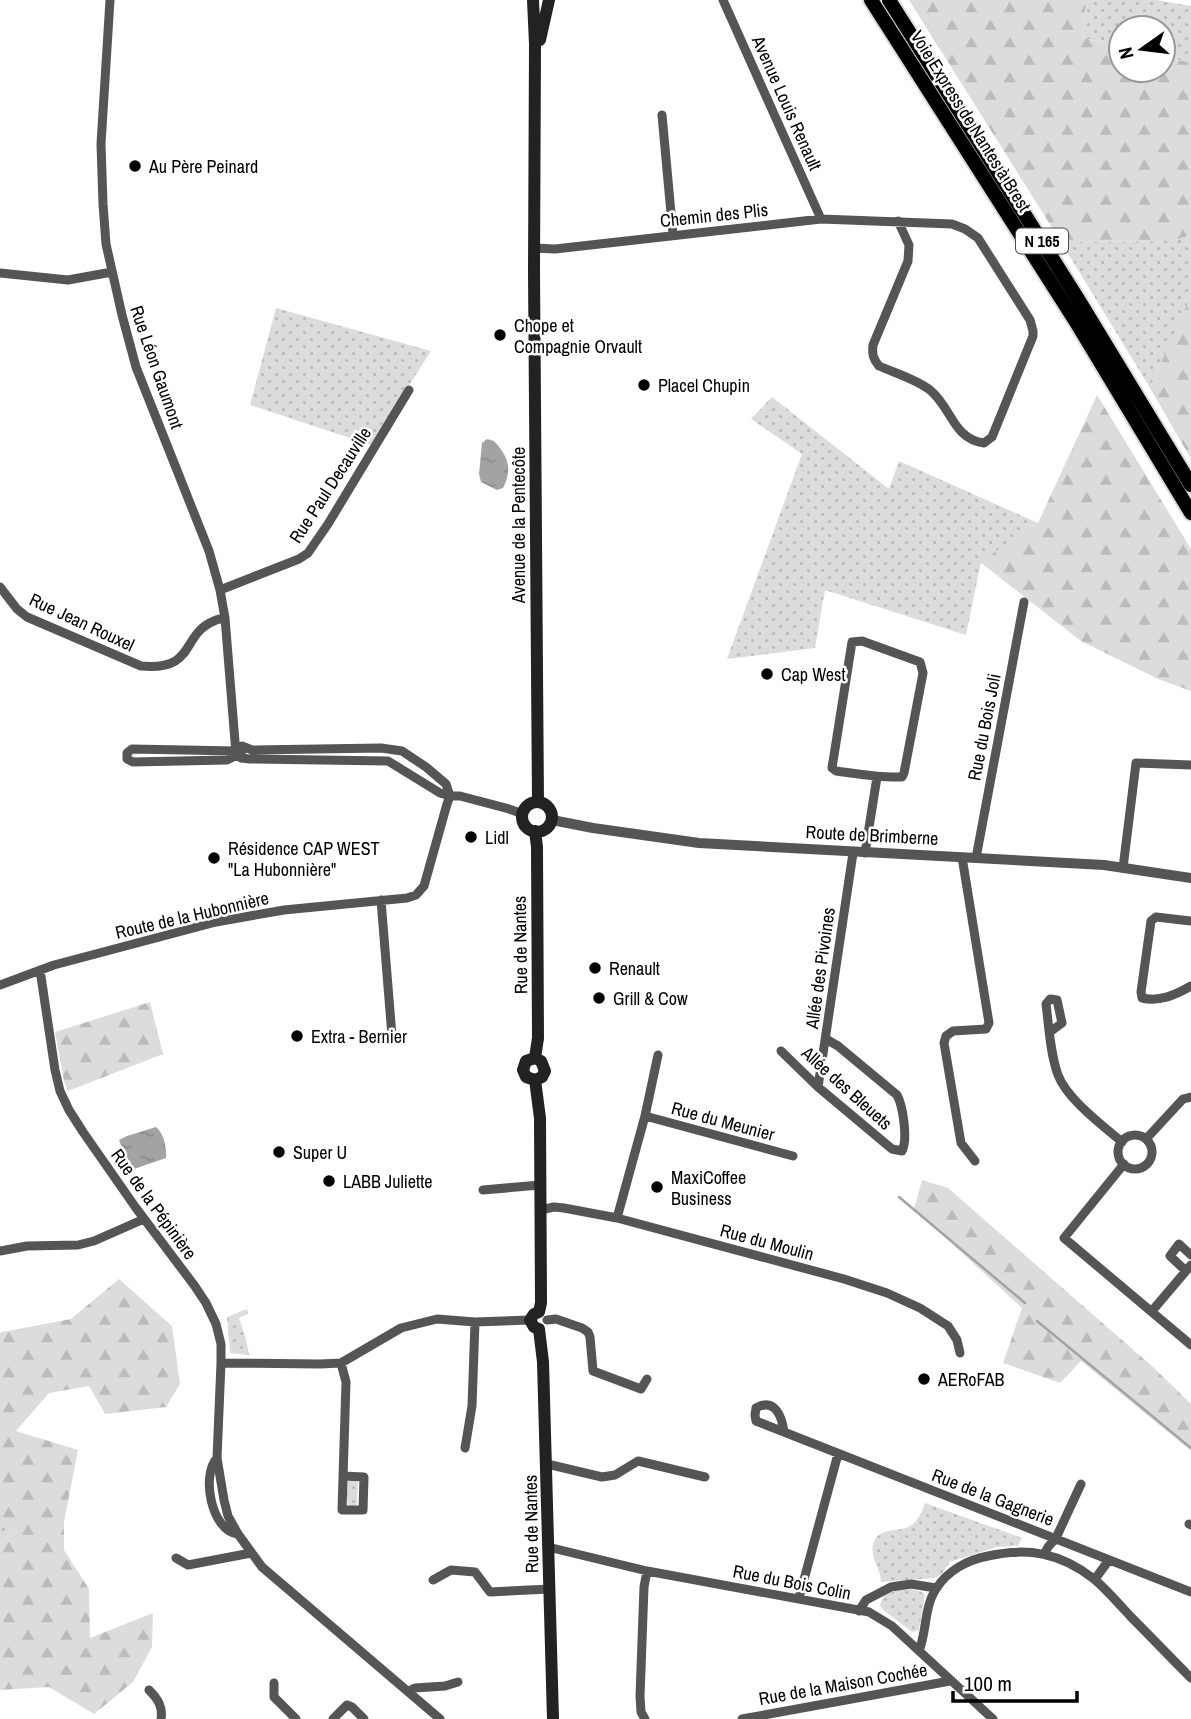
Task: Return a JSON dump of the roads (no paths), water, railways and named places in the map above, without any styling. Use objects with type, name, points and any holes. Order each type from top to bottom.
[{"type":"highway","name":"Voie Express de Nantes à Brest","points":[[871,0],[1083,333],[1191,513]]},
{"type":"highway","name":"Voie Express de Nantes à Brest","points":[[889,0],[1086,311],[1191,485]]},
{"type":"main road","points":[[533,0],[535,96]]},
{"type":"main road","points":[[535,96],[540,35],[549,0]]},
{"type":"main road","name":"Avenue de la Pentecôte","points":[[535,96],[537,802]]},
{"type":"main road","points":[[537,802],[549,807],[552,820],[544,830],[535,831],[524,823],[523,814],[526,807],[537,802]]},
{"type":"main road","name":"Rue de Nantes","points":[[535,831],[538,1038],[535,1058],[526,1061],[523,1070],[526,1077],[535,1080],[540,1118],[539,1320],[547,1464],[553,1719]]},
{"type":"street","name":"Rue Léon Gaumont","points":[[110,0],[100,167],[106,244],[136,367],[209,551],[220,590],[236,735],[242,752]]},
{"type":"street","name":"Avenue Louis Renault","points":[[723,0],[821,219]]},
{"type":"street","points":[[662,115],[673,234]]},
{"type":"street","name":"Chemin des Plis","points":[[534,248],[555,249],[821,219],[898,221],[951,224],[965,229],[978,238],[1030,320],[1033,331],[992,438],[984,443],[973,442],[962,435],[938,398],[926,387],[879,366],[874,360],[873,345],[908,261],[909,246],[898,221]]},
{"type":"street","points":[[0,274],[68,280],[112,272]]},
{"type":"street","name":"Rue Paul Decauville","points":[[220,590],[308,553],[409,390]]},
{"type":"street","name":"Rue Jean Rouxel","points":[[0,586],[17,609],[27,617],[141,666],[156,668],[170,664],[181,657],[202,629],[225,618]]},
{"type":"street","name":"Rue du Bois Joli","points":[[976,858],[1024,602]]},
{"type":"street","points":[[862,641],[920,662],[923,673],[904,773],[902,777],[877,777],[836,771],[832,768],[852,642],[862,641]]},
{"type":"street","points":[[450,796],[446,785],[420,763],[402,751],[381,748],[242,752],[227,760],[133,762],[127,759],[127,753],[132,749],[242,752],[388,761],[440,793],[450,796],[460,796],[523,814]]},
{"type":"street","points":[[412,775],[409,765],[411,761],[420,763]]},
{"type":"street","points":[[1123,868],[1136,763],[1191,765]]},
{"type":"street","name":"Allée des Pivoines","points":[[818,1087],[859,853],[877,777]]},
{"type":"street","name":"Route de la Hubonnière","points":[[0,985],[40,970],[216,922],[284,910],[416,895],[424,886],[450,796]]},
{"type":"street","name":"Route de Brimberne","points":[[552,820],[699,843],[1104,865],[1191,878]]},
{"type":"street","points":[[962,857],[989,1023],[986,1029],[953,1031],[946,1036],[944,1043],[961,1143],[975,1161]]},
{"type":"street","points":[[381,900],[392,1036]]},
{"type":"street","points":[[1191,921],[1156,917],[1151,921],[1140,992],[1142,998],[1153,1000],[1173,995],[1191,986]]},
{"type":"street","name":"Rue de la Pépinière","points":[[40,970],[60,1091],[83,1132],[206,1303],[216,1324],[222,1363],[217,1458],[228,1516],[237,1534],[262,1567],[440,1719]]},
{"type":"street","points":[[1050,1032],[1059,1076],[1076,1101],[1122,1142]]},
{"type":"street","name":"Allée des Bleuets","points":[[781,1051],[818,1087],[892,1149],[902,1151],[905,1145],[900,1100],[897,1095],[826,1039]]},
{"type":"street","name":"Rue du Meunier","points":[[617,1218],[659,1055]]},
{"type":"street","points":[[1146,1139],[1183,1099],[1191,1097]]},
{"type":"street","name":"Rue du Meunier","points":[[645,1116],[793,1156]]},
{"type":"street","points":[[1136,1135],[1146,1139],[1152,1153],[1148,1163],[1139,1168],[1124,1164],[1119,1156],[1122,1142],[1136,1135]]},
{"type":"street","points":[[1124,1164],[1064,1238],[1191,1345]]},
{"type":"street","points":[[483,1190],[540,1185]]},
{"type":"street","name":"Rue du Moulin","points":[[540,1210],[564,1208],[617,1218],[887,1293],[920,1308],[948,1326],[957,1340],[960,1353]]},
{"type":"street","points":[[0,1251],[26,1246],[78,1245],[94,1241],[144,1219]]},
{"type":"street","points":[[1152,1311],[1188,1268],[1170,1256],[1179,1244],[1191,1255]]},
{"type":"street","points":[[222,1363],[341,1363],[401,1328],[437,1320],[556,1319],[588,1332],[593,1371],[641,1389],[647,1379]]},
{"type":"street","points":[[465,1448],[472,1406],[475,1321]]},
{"type":"street","points":[[341,1363],[346,1382],[344,1476]]},
{"type":"street","name":"Rue de la Gagnerie","points":[[784,1432],[1189,1591]]},
{"type":"street","points":[[799,1598],[838,1454]]},
{"type":"street","points":[[547,1464],[602,1477],[615,1475],[638,1461],[705,1477]]},
{"type":"street","points":[[1045,1553],[1056,1538],[1081,1484]]},
{"type":"street","name":"Rue du Bois Colin","points":[[548,1547],[647,1571],[869,1612],[891,1626],[993,1719]]},
{"type":"street","points":[[919,1651],[930,1600],[936,1588],[957,1567],[981,1557],[1009,1551],[1045,1553],[1070,1563],[1095,1580],[1191,1678]]},
{"type":"street","points":[[176,1558],[188,1565],[251,1553]]},
{"type":"street","points":[[1095,1580],[1109,1560]]},
{"type":"street","points":[[433,1580],[451,1570],[475,1572],[490,1592],[550,1589]]},
{"type":"street","points":[[645,1719],[641,1712],[640,1696],[644,1587],[647,1571]]},
{"type":"street","points":[[1189,1591],[1191,1580]]},
{"type":"street","points":[[859,1611],[866,1600],[891,1587],[911,1584],[936,1588]]},
{"type":"street","name":"Rue de la Maison Cochée","points":[[742,1719],[950,1681]]},
{"type":"street","points":[[409,1691],[458,1682]]},
{"type":"street","points":[[274,1683],[274,1697],[296,1719]]},
{"type":"street","points":[[149,1690],[158,1699],[161,1719]]},
{"type":"street","points":[[338,1718],[347,1705],[364,1719]]},
{"type":"water","points":[[487,439],[494,441],[508,463],[506,481],[503,488],[497,490],[481,482],[479,474],[482,443]]},
{"type":"water","points":[[156,1127],[164,1141],[166,1158],[134,1169],[129,1164],[119,1140]]},
{"type":"waterway","points":[[899,1197],[1025,1303]]},
{"type":"waterway","points":[[1037,1321],[1191,1448]]},
{"type":"place","name":"Au Père Peinard","points":[[135,166]]},
{"type":"place","name":"Chope et Compagnie Orvault","points":[[500,335]]},
{"type":"place","name":"Placel Chupin","points":[[644,385]]},
{"type":"place","name":"Cap West","points":[[767,674]]},
{"type":"place","name":"Lidl","points":[[471,837]]},
{"type":"place","name":"Résidence CAP WEST \"La Hubonnière\"","points":[[214,858]]},
{"type":"place","name":"Renault","points":[[595,968]]},
{"type":"place","name":"Grill & Cow","points":[[599,998]]},
{"type":"place","name":"Extra - Bernier","points":[[297,1036]]},
{"type":"place","name":"Super U","points":[[279,1152]]},
{"type":"place","name":"LABB Juliette","points":[[329,1181]]},
{"type":"place","name":"MaxiCoffee Business","points":[[657,1187]]},
{"type":"place","name":"AERoFAB","points":[[924,1379]]}]
